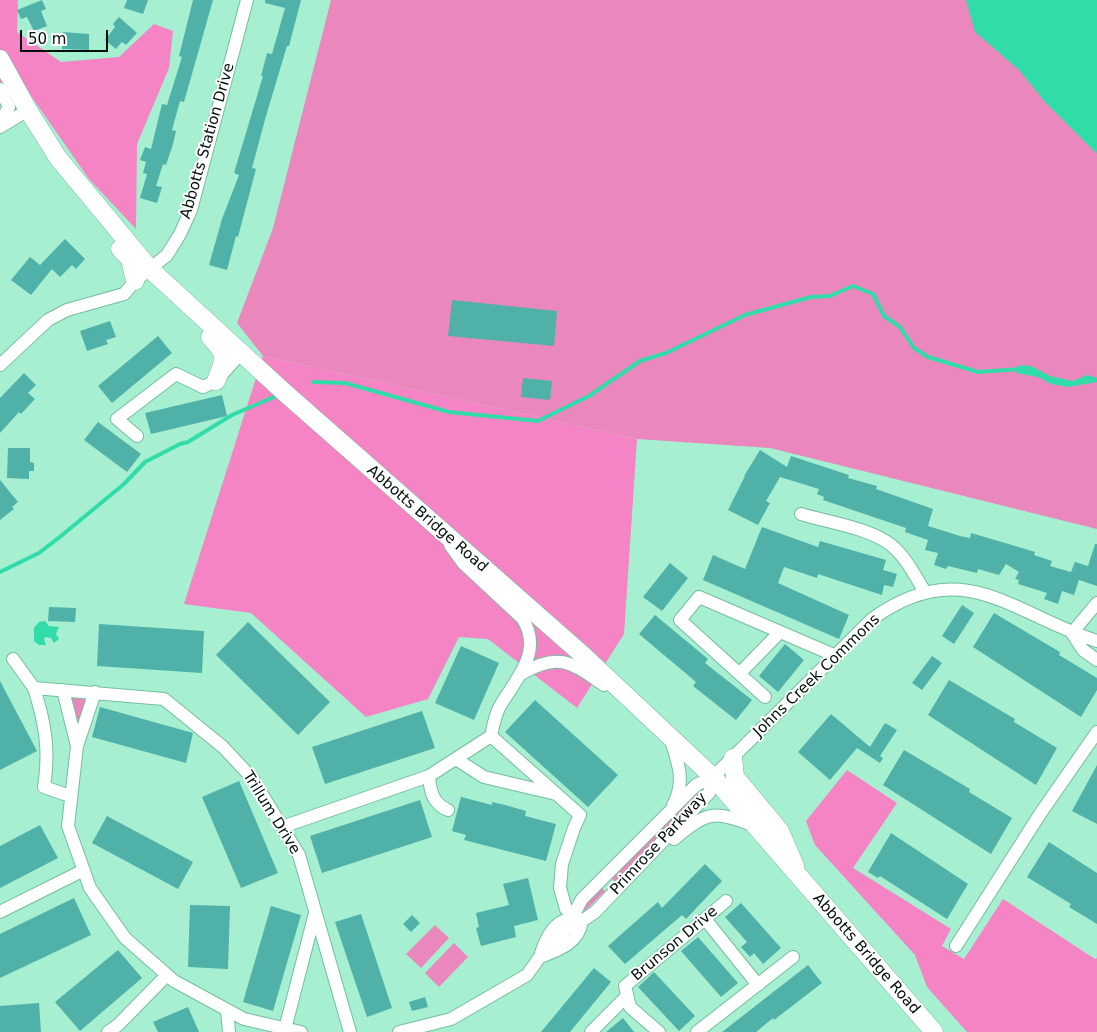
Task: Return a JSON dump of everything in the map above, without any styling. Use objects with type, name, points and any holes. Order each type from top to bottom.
[{"type":"main road","name":"Abbotts Bridge Road","points":[[0,59],[28,110],[58,158],[91,201],[151,270],[254,365],[631,700],[713,777],[934,1032]]},
{"type":"main road","name":"Abbotts Bridge Road","points":[[91,201],[90,216],[130,259],[135,281]]},
{"type":"main road","name":"Abbotts Bridge Road","points":[[184,302],[181,306],[184,313],[224,352],[225,360],[216,381]]},
{"type":"main road","name":"Abbotts Bridge Road","points":[[733,758],[735,777],[780,831],[786,841],[799,876]]},
{"type":"street","name":"Abbotts Station Drive","points":[[0,365],[48,320],[67,310],[124,294],[135,281],[151,270],[167,255],[180,234],[191,210],[247,0]]},
{"type":"street","points":[[0,89],[9,107],[0,122]]},
{"type":"street","points":[[0,127],[28,110]]},
{"type":"street","points":[[216,381],[241,353]]},
{"type":"street","points":[[137,436],[117,420],[176,374],[202,387],[216,381],[232,367],[241,364],[254,365]]},
{"type":"street","points":[[801,514],[867,533],[890,544],[910,566],[925,592]]},
{"type":"street","points":[[282,827],[429,776],[491,736],[499,707],[523,673],[530,636],[527,625],[463,563],[438,529]]},
{"type":"street","name":"Johns Creek Commons","points":[[713,777],[872,619],[890,606],[925,592],[969,591],[990,594],[1072,633],[1097,641]]},
{"type":"street","points":[[765,697],[680,620],[698,597],[836,656]]},
{"type":"street","points":[[1072,633],[1093,601]]},
{"type":"street","points":[[740,673],[780,632]]},
{"type":"street","name":"Johns Creek Commons","points":[[1072,633],[1083,650],[1097,660]]},
{"type":"street","points":[[14,659],[34,688],[45,722],[48,762],[44,787],[70,796]]},
{"type":"street","points":[[523,673],[533,667],[552,662],[574,664],[631,700]]},
{"type":"street","name":"Trillum Drive","points":[[34,688],[164,699],[223,747],[252,778],[299,855],[350,1032]]},
{"type":"street","points":[[63,690],[77,746]]},
{"type":"street","points":[[95,692],[77,746],[68,826],[90,888],[125,938],[174,981],[244,1019],[301,1032]]},
{"type":"street","points":[[956,946],[1040,814],[1097,732]]},
{"type":"street","points":[[491,736],[580,815],[562,864],[560,888],[566,909],[575,918]]},
{"type":"street","points":[[670,736],[680,770],[681,783],[670,811]]},
{"type":"street","points":[[456,759],[484,777],[557,794]]},
{"type":"street","points":[[429,776],[430,793],[443,808],[448,810]]},
{"type":"street","name":"Primrose Parkway","points":[[539,958],[566,947],[581,930],[575,918],[582,899],[696,785],[713,777]]},
{"type":"street","name":"Primrose Parkway","points":[[399,1032],[452,1019],[527,975],[539,958],[546,936],[565,920],[594,912],[709,793],[713,777]]},
{"type":"street","points":[[654,850],[671,842],[698,819],[714,815],[731,817],[756,826]]},
{"type":"street","points":[[0,912],[84,870]]},
{"type":"street","points":[[601,879],[614,891]]},
{"type":"street","name":"Brunson Drive","points":[[591,1032],[627,996],[625,986],[726,901]]},
{"type":"street","points":[[285,1029],[315,913]]},
{"type":"street","points":[[705,919],[758,985]]},
{"type":"street","points":[[697,1032],[793,957]]},
{"type":"street","points":[[108,1032],[118,1025],[168,975]]},
{"type":"street","points":[[627,996],[630,1006],[659,1032]]},
{"type":"street","points":[[226,1010],[230,1032]]},
{"type":"shaded area","points":[[0,0],[18,0],[17,32],[61,62],[119,57],[154,24],[173,31],[169,68],[137,144],[136,229],[89,179],[29,93],[0,103]]},
{"type":"shaded area","points":[[331,0],[1097,0],[1097,529],[770,448],[637,439],[263,356],[237,323],[273,228]]},
{"type":"shaded area","points":[[966,0],[1097,0],[1097,154],[1045,102],[1019,70],[975,32]]},
{"type":"shaded area","points":[[263,356],[637,439],[624,634],[577,708],[488,639],[459,637],[428,699],[366,717],[251,613],[184,604]]},
{"type":"shaded area","points":[[1019,365],[1031,366],[1050,376],[1073,381],[1087,375],[1097,378],[1097,382],[1068,387],[1051,384],[1038,377],[1016,373]]},
{"type":"shaded area","points":[[45,621],[49,626],[59,627],[56,634],[59,639],[54,643],[51,638],[46,637],[44,639],[46,645],[39,645],[34,641],[34,628],[39,622]]},
{"type":"shaded area","points":[[73,696],[84,698],[86,702],[80,730],[70,699]]},
{"type":"shaded area","points":[[847,770],[897,803],[853,868],[951,929],[942,946],[964,959],[1003,899],[1095,959],[1097,958],[1097,1032],[967,1032],[927,987],[915,955],[815,845],[806,821]]},
{"type":"shaded area","points":[[699,791],[702,794],[615,882],[611,878]]},
{"type":"shaded area","points":[[601,887],[605,891],[585,911],[581,908]]},
{"type":"shaded area","points":[[435,925],[449,938],[421,968],[406,954]]},
{"type":"shaded area","points":[[454,943],[468,957],[439,987],[425,973]]},
{"type":"building","points":[[42,0],[46,9],[41,11],[47,26],[34,31],[27,17],[21,19],[17,10]]},
{"type":"building","points":[[127,0],[148,0],[143,14],[124,8]]},
{"type":"building","points":[[193,0],[213,0],[184,102],[180,101],[172,130],[176,131],[173,144],[166,165],[163,164],[156,186],[162,187],[157,203],[140,198],[147,174],[143,173],[146,162],[140,160],[145,147],[151,149],[162,104],[167,105],[182,57],[179,56]]},
{"type":"building","points":[[265,0],[301,0],[289,46],[287,46],[266,116],[252,168],[256,169],[227,270],[209,265],[222,219],[239,175],[234,173],[263,76],[261,76],[267,53],[272,54],[285,8],[265,3]]},
{"type":"building","points":[[119,17],[137,33],[126,45],[122,42],[116,49],[105,40],[115,27],[113,24]]},
{"type":"building","points":[[63,32],[89,34],[89,50],[62,49]]},
{"type":"building","points":[[65,239],[85,259],[76,269],[72,265],[60,277],[52,269],[31,295],[11,280],[30,257],[40,265]]},
{"type":"building","points":[[452,300],[557,311],[554,346],[448,336]]},
{"type":"building","points":[[110,321],[116,337],[106,340],[108,344],[87,351],[80,331]]},
{"type":"building","points":[[158,336],[172,353],[112,403],[98,386]]},
{"type":"building","points":[[24,373],[36,385],[28,393],[35,399],[21,414],[19,412],[0,433],[0,398]]},
{"type":"building","points":[[523,378],[552,381],[550,400],[521,397]]},
{"type":"building","points":[[222,395],[227,416],[151,434],[145,413]]},
{"type":"building","points":[[98,422],[141,454],[127,472],[84,440]]},
{"type":"building","points":[[8,448],[30,448],[30,462],[34,463],[34,471],[29,471],[29,479],[7,478]]},
{"type":"building","points":[[760,450],[787,467],[791,456],[849,475],[848,478],[877,486],[876,489],[933,509],[928,526],[970,538],[971,533],[1035,552],[1034,555],[1052,561],[1050,566],[1071,572],[1075,562],[1088,566],[1095,544],[1097,544],[1097,586],[1079,580],[1074,595],[1062,591],[1058,604],[1044,599],[1047,593],[1018,584],[1019,580],[1015,579],[1019,572],[1006,564],[999,575],[978,569],[977,573],[948,566],[946,569],[934,565],[938,553],[925,550],[928,540],[905,532],[906,528],[823,500],[824,497],[817,494],[819,489],[780,477],[766,501],[770,503],[758,525],[728,510],[744,476]]},
{"type":"building","points":[[0,480],[18,502],[12,507],[14,509],[0,520]]},
{"type":"building","points":[[762,527],[818,547],[820,541],[886,560],[883,570],[897,574],[893,587],[884,585],[882,595],[818,574],[817,578],[784,567],[778,583],[849,615],[839,639],[703,580],[713,555],[745,569]]},
{"type":"building","points":[[670,563],[688,578],[662,611],[643,597]]},
{"type":"building","points":[[962,605],[974,613],[954,644],[942,636]]},
{"type":"building","points":[[49,607],[76,608],[75,622],[48,621]]},
{"type":"building","points":[[994,613],[1060,652],[1059,655],[1097,678],[1097,690],[1081,717],[973,647]]},
{"type":"building","points":[[655,615],[708,659],[705,663],[752,700],[736,720],[693,686],[696,682],[639,634]]},
{"type":"building","points":[[248,622],[330,702],[298,735],[216,655]]},
{"type":"building","points":[[99,624],[204,631],[202,673],[97,666]]},
{"type":"building","points":[[785,644],[804,660],[778,692],[759,676]]},
{"type":"building","points":[[461,646],[499,663],[474,720],[435,703]]},
{"type":"building","points":[[932,656],[942,663],[922,690],[912,683]]},
{"type":"building","points":[[949,680],[1015,719],[1014,722],[1057,748],[1036,785],[928,715]]},
{"type":"building","points":[[0,681],[37,751],[0,770]]},
{"type":"building","points":[[535,700],[618,775],[588,807],[505,732]]},
{"type":"building","points":[[100,707],[193,733],[186,763],[92,737]]},
{"type":"building","points":[[422,711],[435,748],[325,784],[312,747]]},
{"type":"building","points":[[831,714],[870,747],[885,723],[897,730],[880,756],[883,758],[880,763],[857,748],[830,780],[798,752]]},
{"type":"building","points":[[904,750],[970,789],[969,792],[1012,818],[991,854],[883,785]]},
{"type":"building","points":[[1097,765],[1097,824],[1072,811]]},
{"type":"building","points":[[239,781],[278,873],[241,888],[202,797]]},
{"type":"building","points":[[461,797],[492,805],[492,802],[505,805],[526,811],[525,816],[556,824],[546,861],[464,840],[466,835],[452,831]]},
{"type":"building","points":[[420,800],[432,837],[322,873],[310,836]]},
{"type":"building","points":[[107,816],[193,862],[178,889],[92,843]]},
{"type":"building","points":[[40,825],[58,858],[0,888],[0,846]]},
{"type":"building","points":[[891,833],[968,884],[947,919],[880,876],[878,878],[868,872]]},
{"type":"building","points":[[1049,842],[1097,873],[1097,924],[1069,907],[1071,904],[1027,877]]},
{"type":"building","points":[[705,864],[722,881],[686,919],[682,915],[625,964],[608,946],[658,902],[662,908]]},
{"type":"building","points":[[528,878],[538,920],[514,926],[516,937],[481,946],[476,928],[479,927],[476,913],[509,905],[503,884]]},
{"type":"building","points":[[74,898],[91,935],[0,978],[0,934]]},
{"type":"building","points":[[741,903],[781,948],[763,964],[754,953],[750,957],[741,947],[747,942],[725,917]]},
{"type":"building","points":[[190,905],[230,906],[228,969],[188,967]]},
{"type":"building","points":[[271,906],[301,915],[273,1011],[243,1002]]},
{"type":"building","points":[[361,914],[392,1008],[367,1017],[335,922]]},
{"type":"building","points":[[412,915],[420,923],[411,932],[403,924]]},
{"type":"building","points":[[698,937],[738,983],[721,997],[681,951]]},
{"type":"building","points":[[118,950],[142,978],[80,1031],[55,1002]]},
{"type":"building","points":[[808,965],[822,983],[756,1032],[722,1032]]},
{"type":"building","points":[[594,968],[611,982],[570,1032],[541,1032]]},
{"type":"building","points":[[654,972],[695,1016],[679,1031],[638,987]]},
{"type":"building","points":[[425,997],[428,1007],[412,1011],[409,1002]]},
{"type":"building","points":[[39,1003],[41,1032],[0,1032],[0,1006]]},
{"type":"building","points":[[188,1007],[199,1032],[158,1032],[153,1022]]},
{"type":"building","points":[[623,1018],[634,1032],[606,1032]]},
{"type":"waterway","points":[[313,382],[345,383],[449,412],[538,421],[589,396],[640,361],[666,353],[745,315],[811,297],[830,296],[853,286],[873,294],[884,316],[900,327],[914,348],[928,357],[978,372],[1021,369]]},
{"type":"waterway","points":[[0,572],[39,553],[124,484],[145,462],[180,444],[188,442],[232,415],[274,397]]}]
